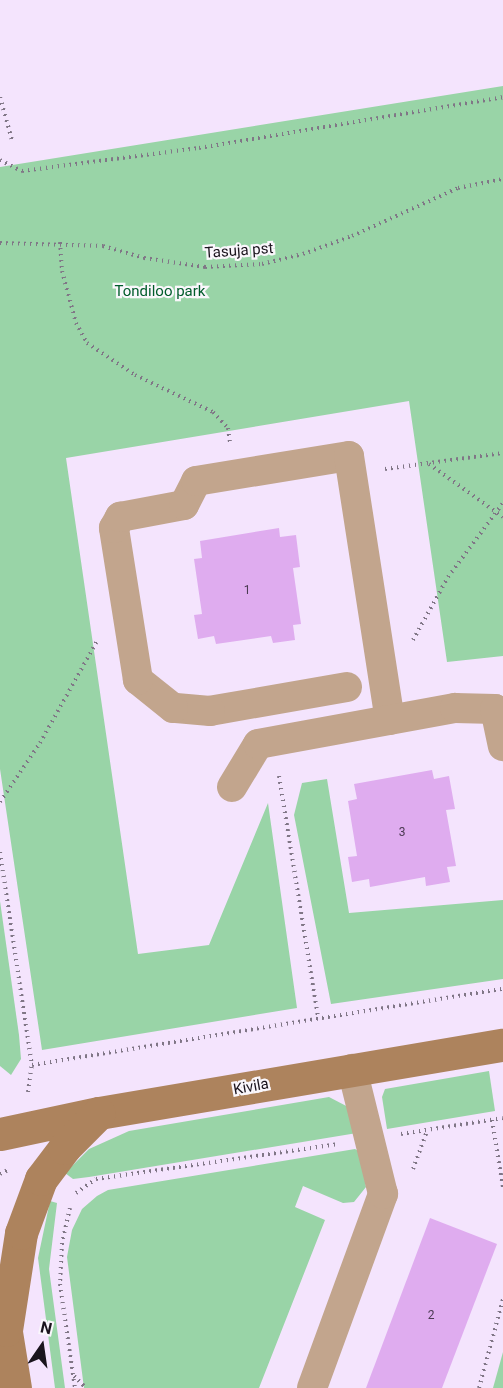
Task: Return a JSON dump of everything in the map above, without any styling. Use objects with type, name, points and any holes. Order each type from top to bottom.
[{"type":"street","points":[[347,687],[210,711],[173,708],[138,680],[114,528],[120,517],[184,505],[196,481],[349,456],[390,720]]},
{"type":"street","points":[[232,787],[258,744],[455,708],[495,709],[503,746]]},
{"type":"street","name":"Kivila","points":[[0,1134],[99,1113],[503,1045]]},
{"type":"street","points":[[312,1388],[383,1194],[352,1069]]},
{"type":"street","points":[[6,1330],[21,1233],[41,1179],[64,1148],[99,1113]]},
{"type":"street","points":[[0,1290],[15,1388]]},
{"type":"path","points":[[0,97],[12,140]]},
{"type":"path","points":[[0,160],[22,171],[198,148],[503,97]]},
{"type":"path","name":"Tasuja pst","points":[[0,243],[60,242],[205,267],[262,264],[303,254],[352,236],[458,188],[503,179]]},
{"type":"path","points":[[60,242],[62,271],[76,323],[87,343],[135,375],[213,412],[228,428],[234,476]]},
{"type":"path","points":[[352,473],[503,453]]},
{"type":"path","points":[[429,464],[503,517]]},
{"type":"path","points":[[383,676],[405,655],[448,577],[503,503]]},
{"type":"path","points":[[0,802],[40,743],[98,639]]},
{"type":"path","points":[[273,741],[318,1018]]},
{"type":"path","points":[[0,852],[32,1065],[503,989]]},
{"type":"path","points":[[75,1388],[60,1284],[62,1243],[73,1194],[96,1179],[370,1140],[503,1118]]},
{"type":"path","points":[[492,1120],[503,1187]]},
{"type":"path","points":[[479,1388],[503,1299]]},
{"type":"path","points":[[74,1375],[86,1388]]},
{"type":"green space","name":"Tondiloo park","points":[[503,86],[503,656],[447,662],[409,401],[66,458],[138,954],[209,945],[268,803],[297,1008],[42,1050],[0,769],[0,167]]},
{"type":"green space","points":[[327,779],[349,913],[503,900],[503,979],[331,1004],[294,815],[302,783]]},
{"type":"green space","points":[[0,901],[21,1059],[11,1075],[0,1066]]},
{"type":"green space","points":[[489,1071],[495,1111],[387,1129],[382,1097],[385,1089]]},
{"type":"green space","points":[[329,1097],[352,1109],[357,1133],[89,1177],[73,1179],[65,1173],[89,1149],[129,1131]]},
{"type":"green space","points":[[355,1149],[360,1152],[366,1187],[354,1202],[343,1203],[303,1186],[295,1207],[325,1220],[259,1388],[84,1388],[67,1257],[72,1230],[82,1209],[108,1190]]},
{"type":"green space","points":[[50,1201],[57,1203],[49,1269],[65,1388],[55,1388],[38,1258]]},
{"type":"green space","points":[[503,1352],[503,1388],[493,1388]]},
{"type":"building","points":[[279,528],[280,537],[296,535],[300,567],[293,568],[301,624],[293,625],[295,640],[273,643],[271,636],[216,644],[214,636],[198,639],[194,615],[202,614],[194,559],[202,558],[200,541]]},
{"type":"building","points":[[432,770],[434,779],[449,776],[455,809],[446,810],[456,866],[447,867],[450,882],[426,886],[425,877],[370,887],[369,879],[352,882],[348,857],[357,856],[348,801],[357,799],[354,784]]},
{"type":"building","points":[[430,1218],[497,1244],[442,1388],[366,1388]]}]
